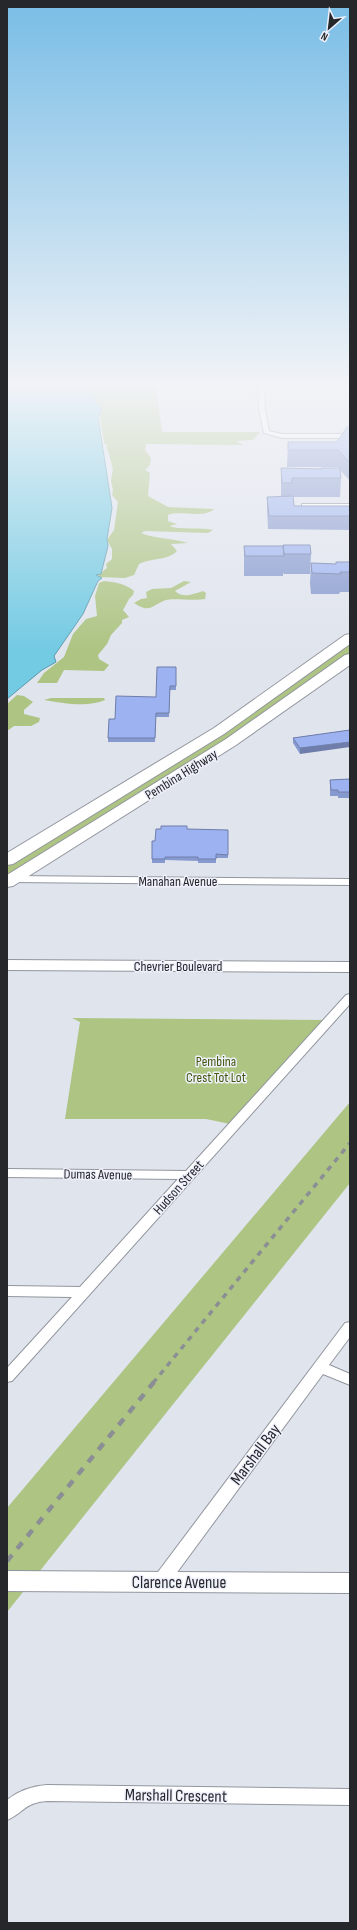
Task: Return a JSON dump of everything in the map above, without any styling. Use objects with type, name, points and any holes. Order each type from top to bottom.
[{"type":"main road","name":"Pembina Highway","points":[[7,860],[219,730],[350,638]]},
{"type":"main road","name":"Pembina Highway","points":[[9,880],[232,742],[350,658]]},
{"type":"main road","points":[[96,806],[115,815]]},
{"type":"street","points":[[300,506],[350,506]]},
{"type":"street","name":"Manahan Avenue","points":[[9,880],[350,882]]},
{"type":"street","name":"Chevrier Boulevard","points":[[7,965],[350,967]]},
{"type":"street","name":"Hudson Street","points":[[7,1377],[350,998]]},
{"type":"street","name":"Dumas Avenue","points":[[7,1173],[190,1175]]},
{"type":"street","points":[[7,1291],[84,1292]]},
{"type":"street","name":"Marshall Bay","points":[[161,1581],[350,1327]]},
{"type":"street","points":[[320,1367],[350,1380]]},
{"type":"street","name":"Clarence Avenue","points":[[7,1582],[161,1581],[350,1583]]},
{"type":"street","name":"Marshall Crescent","points":[[7,1812],[19,1800],[36,1794],[47,1793],[350,1797]]},
{"type":"green space","points":[[112,472],[148,472],[150,473],[148,496],[168,507],[214,509],[209,512],[198,514],[179,513],[168,515],[168,521],[177,524],[170,526],[178,528],[213,530],[208,533],[145,531],[141,533],[188,543],[171,544],[177,551],[165,558],[150,560],[139,564],[134,575],[125,578],[99,577],[98,575],[107,568],[106,564],[112,559],[112,549],[107,540],[114,530],[118,502],[112,495],[113,490],[111,481]]},
{"type":"green space","points":[[104,581],[120,584],[134,591],[123,610],[129,617],[122,620],[122,623],[111,635],[107,644],[98,655],[99,659],[109,665],[104,671],[64,670],[57,683],[37,683],[44,673],[64,657],[73,634],[86,619],[97,616],[95,596],[99,583]]},
{"type":"green space","points":[[184,581],[191,582],[175,591],[181,595],[185,595],[203,591],[206,593],[205,599],[169,599],[151,608],[144,608],[134,603],[141,599],[147,598],[146,592],[152,589],[171,588]]},
{"type":"green space","points":[[350,638],[350,658],[267,718],[7,877],[7,860],[185,752]]},
{"type":"green space","points":[[17,695],[24,696],[33,702],[24,710],[24,714],[40,718],[39,722],[31,726],[14,726],[7,731],[7,704]]},
{"type":"green space","points":[[51,698],[104,698],[105,700],[91,704],[83,704],[44,700]]},
{"type":"green space","name":"Pembina Crest Tot Lot","points":[[72,1018],[330,1020],[235,1125],[206,1119],[65,1119],[80,1022]]},
{"type":"green space","points":[[350,1102],[350,1183],[7,1612],[7,1508]]},
{"type":"water","points":[[7,472],[106,472],[112,508],[107,539],[108,546],[101,574],[96,575],[102,578],[98,581],[83,614],[54,656],[56,662],[42,670],[7,699]]},
{"type":"building","points":[[281,472],[340,472],[341,478],[292,478],[292,483],[282,483]]},
{"type":"building","points":[[293,496],[294,506],[350,506],[350,516],[269,516],[267,497]]},
{"type":"building","points":[[283,545],[310,545],[311,554],[284,554]]},
{"type":"building","points":[[244,546],[283,546],[284,556],[245,556]]},
{"type":"building","points":[[336,562],[350,562],[350,572],[340,572],[341,574],[312,573],[311,563],[336,564]]},
{"type":"building","points":[[157,667],[176,667],[176,686],[170,686],[169,713],[156,713],[155,738],[108,738],[109,719],[115,719],[116,696],[156,697]]},
{"type":"building","points":[[350,730],[350,742],[300,748],[293,738]]},
{"type":"building","points":[[350,779],[350,792],[338,792],[338,790],[331,790],[330,780]]},
{"type":"building","points":[[161,826],[187,826],[187,829],[228,830],[228,855],[216,854],[216,859],[198,859],[198,857],[165,857],[165,859],[152,859],[152,841],[155,841],[156,829],[161,829]]},
{"type":"railway","points":[[153,1383],[350,1143]]},
{"type":"railway","points":[[7,1561],[154,1382]]}]
